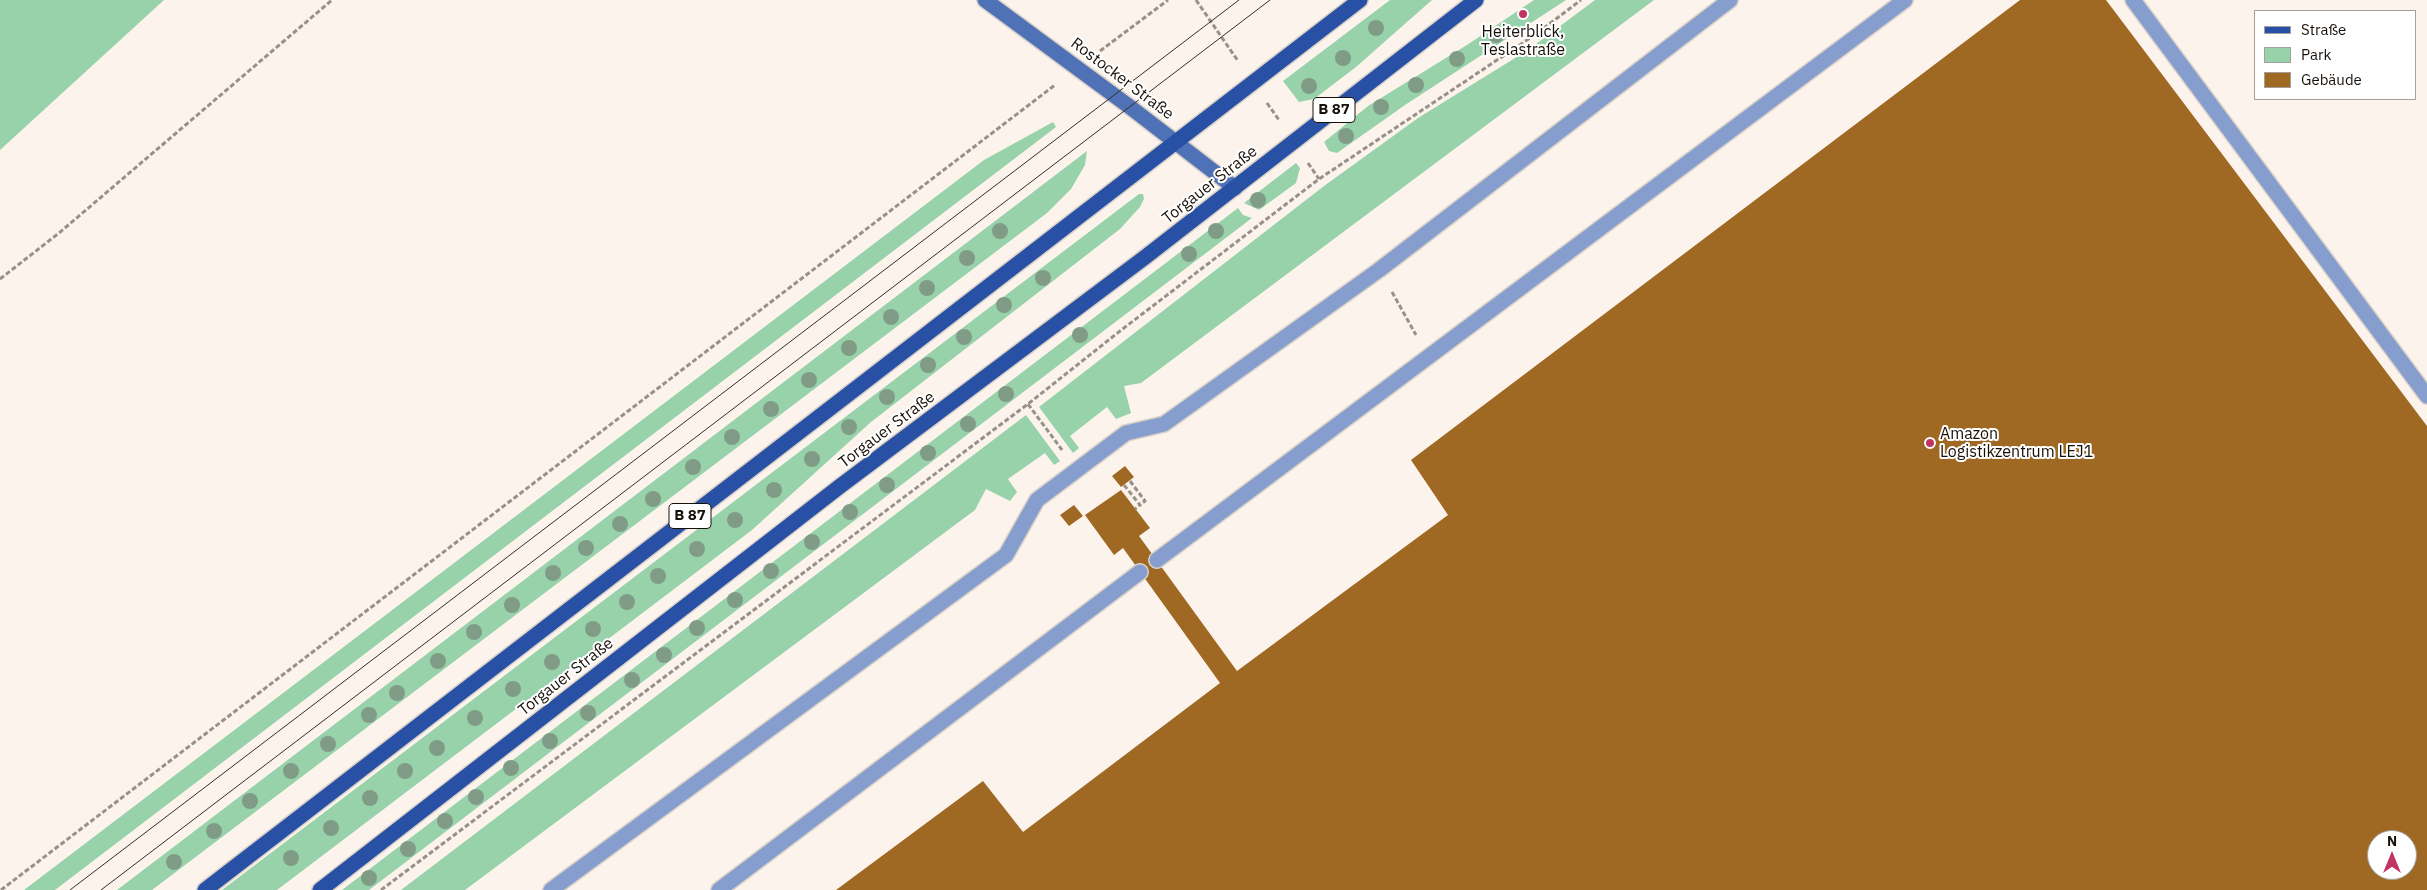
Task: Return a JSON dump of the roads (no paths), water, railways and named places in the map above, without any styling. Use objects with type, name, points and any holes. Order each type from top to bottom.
[{"type":"main road","name":"Rostocker Straße","points":[[985,0],[1175,140],[1235,188]]},
{"type":"main road","name":"B 87","points":[[205,890],[1175,140],[1360,0]]},
{"type":"main road","name":"Torgauer Straße","points":[[320,890],[839,487],[1235,188],[1476,0]]},
{"type":"lane","points":[[551,890],[1006,555],[1037,500],[1126,433],[1164,424],[1380,270],[1730,0]]},
{"type":"lane","points":[[1157,560],[1905,0]]},
{"type":"lane","points":[[2133,0],[2427,396]]},
{"type":"lane","points":[[719,890],[1140,572]]},
{"type":"tram line","points":[[70,890],[1239,0]]},
{"type":"tram line","points":[[101,890],[1270,0]]},
{"type":"place","name":"Heiterblick, Teslastraße","points":[[1523,14]]},
{"type":"place","name":"Amazon Logistikzentrum LEJ1","points":[[1930,443]]}]
